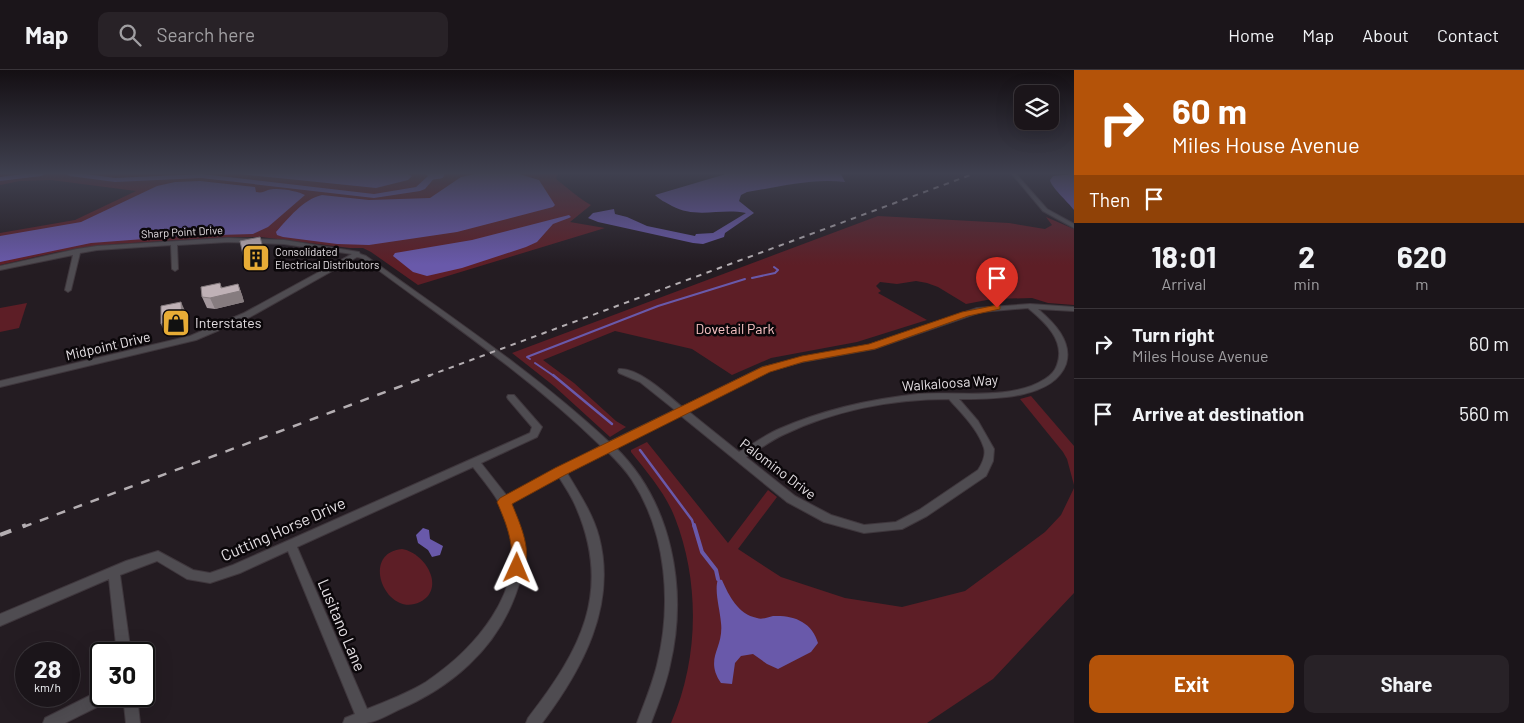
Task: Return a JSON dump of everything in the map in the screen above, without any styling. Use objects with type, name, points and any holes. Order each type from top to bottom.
[{"type":"street","points":[[1040,204],[1045,210],[1074,226]]},
{"type":"street","name":"Sharp Point Drive","points":[[0,268],[77,252],[127,245],[257,240],[351,252],[355,257],[364,257],[519,368],[553,395],[626,465],[640,483],[653,509],[666,548],[671,578],[668,648],[663,673],[644,723]]},
{"type":"street","points":[[174,243],[175,269]]},
{"type":"street","points":[[68,290],[77,252]]},
{"type":"street","name":"Midpoint Drive","points":[[0,384],[193,338],[247,315],[355,257]]},
{"type":"street","points":[[504,502],[560,471],[681,410],[748,377],[784,364],[871,347],[980,310],[1030,306],[1074,309]]},
{"type":"street","name":"Walkaloosa Way","points":[[739,457],[781,432],[838,412],[919,397],[1016,392],[1048,382],[1057,373],[1063,362],[1063,346],[1053,328],[1030,306]]},
{"type":"street","name":"Palomino Drive","points":[[622,371],[643,380],[791,499],[810,511],[828,519],[864,529],[898,526],[960,489],[982,473],[988,461],[989,449],[984,438],[963,408],[951,396]]},
{"type":"street","name":"Cutting Horse Drive","points":[[0,620],[114,572],[158,556],[191,575],[210,578],[291,545],[534,436],[537,427],[511,397]]},
{"type":"street","points":[[350,723],[428,688],[460,665],[479,646],[503,611],[516,577],[518,546],[515,528],[504,502],[475,462]]},
{"type":"street","points":[[532,723],[554,697],[582,649],[596,605],[599,564],[592,530],[577,494],[560,471]]},
{"type":"street","name":"Lusitano Lane","points":[[291,545],[363,717]]},
{"type":"street","points":[[114,572],[123,642]]},
{"type":"street","points":[[50,723],[90,703]]},
{"type":"street","points":[[131,707],[133,723]]},
{"type":"green space","points":[[108,204],[590,204],[570,222],[605,228],[418,285],[363,248],[261,237],[115,244],[57,252],[0,265],[0,233],[75,220]]},
{"type":"green space","name":"Dovetail Park","points":[[878,216],[1009,223],[1045,229],[1052,225],[1046,217],[1074,229],[1074,305],[1048,303],[1032,298],[992,299],[966,304],[938,287],[927,283],[916,281],[897,284],[880,282],[876,286],[881,291],[878,293],[927,320],[857,342],[771,358],[732,375],[692,349],[615,331],[543,360],[574,383],[616,421],[626,427],[610,437],[554,386],[512,353]]},
{"type":"green space","points":[[27,303],[19,328],[0,332],[0,308]]},
{"type":"green space","points":[[1031,396],[1074,446],[1074,485],[1067,459],[1063,452],[1020,399]]},
{"type":"green space","points":[[647,442],[728,543],[768,490],[777,497],[738,549],[781,577],[845,598],[902,607],[965,591],[1045,532],[1061,515],[1074,488],[1074,593],[993,679],[927,723],[671,723],[687,673],[693,621],[692,594],[689,568],[675,518],[667,500],[631,452],[631,450]]},
{"type":"green space","points":[[402,549],[419,557],[430,572],[432,581],[432,589],[428,596],[420,602],[408,605],[397,601],[388,594],[382,583],[380,572],[382,561],[389,553]]},
{"type":"shaded area","points":[[118,204],[294,204],[268,227],[253,234],[184,236],[91,243],[0,262],[0,236],[81,222]]},
{"type":"shaded area","points":[[669,204],[743,204],[754,213],[725,233],[724,237],[703,244],[598,222],[588,218],[593,213],[614,209],[615,214],[647,226],[695,236],[696,234],[713,233],[746,213],[699,213],[681,210]]},
{"type":"shaded area","points":[[302,205],[555,205],[457,232],[369,245],[337,244],[277,235],[276,232]]},
{"type":"shaded area","points":[[569,215],[571,217],[553,224],[537,242],[462,268],[427,276],[413,272],[393,256],[395,253],[472,240]]},
{"type":"shaded area","points":[[423,528],[429,530],[430,539],[443,546],[440,555],[432,557],[428,550],[418,543],[416,535]]},
{"type":"shaded area","points":[[718,579],[722,580],[735,604],[744,613],[759,619],[781,616],[801,621],[811,630],[818,643],[811,652],[778,669],[753,654],[741,656],[735,663],[732,684],[721,683],[714,667],[721,632],[717,595]]},
{"type":"building","points":[[260,237],[265,255],[244,259],[240,241]]},
{"type":"building","points":[[220,283],[221,288],[238,284],[240,291],[210,298],[202,297],[201,287]]},
{"type":"building","points":[[181,302],[182,320],[161,324],[161,306]]},
{"type":"waterway","points":[[752,278],[775,273],[778,270],[774,267]]},
{"type":"waterway","points":[[530,359],[527,357],[658,306],[745,279]]},
{"type":"waterway","points":[[535,363],[554,376]]},
{"type":"waterway","points":[[553,375],[612,424]]},
{"type":"waterway","points":[[640,450],[692,520],[694,527]]},
{"type":"waterway","points":[[694,525],[702,552],[716,570],[718,579]]},
{"type":"railway","points":[[428,376],[891,204]]},
{"type":"railway","points":[[23,527],[431,375]]},
{"type":"railway","points":[[0,535],[26,525]]},
{"type":"place","name":"Consolidated Electrical Distributors","points":[[256,258]]},
{"type":"place","name":"Interstates","points":[[176,323]]},
{"type":"route","points":[[517,568],[518,546],[515,528],[504,502],[560,471],[766,369],[871,347],[966,314],[997,308]]}]
